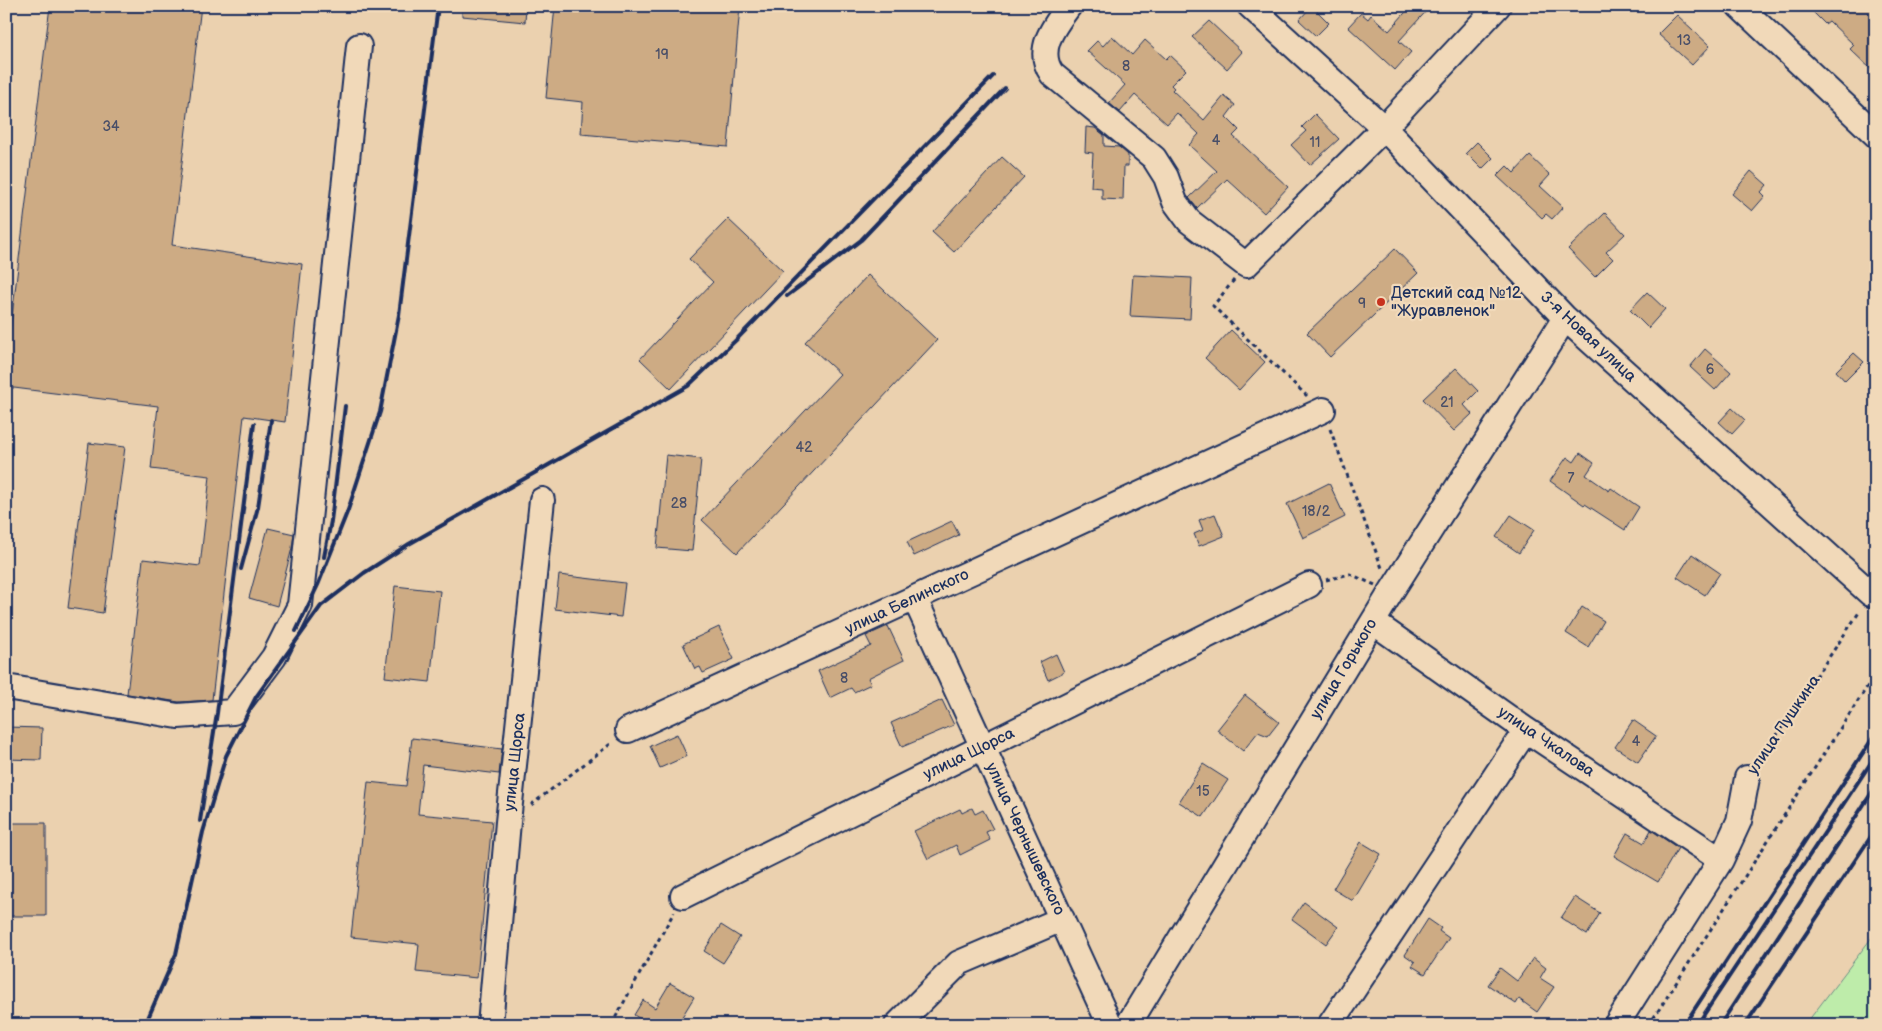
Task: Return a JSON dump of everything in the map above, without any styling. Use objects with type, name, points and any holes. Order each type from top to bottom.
[{"type":"street","points":[[1069,6],[1050,34],[1045,49],[1044,58],[1052,74],[1154,158],[1166,177],[1175,202],[1190,221],[1246,265],[1384,128],[1498,6]]},
{"type":"street","name":"3-я Новая улица","points":[[1250,6],[1384,128],[1565,318],[1871,594]]},
{"type":"street","points":[[1739,6],[1876,135]]},
{"type":"street","points":[[6,687],[178,716],[233,712],[274,656],[300,605],[359,46]]},
{"type":"street","name":"улица Горького","points":[[1128,1025],[1391,592],[1565,318]]},
{"type":"street","name":"улица Белинского","points":[[628,730],[1323,410]]},
{"type":"street","name":"улица Щорса","points":[[490,1025],[508,822],[542,500]]},
{"type":"street","name":"улица Щорса","points":[[683,896],[1309,585]]},
{"type":"street","name":"улица Чернышевского","points":[[915,599],[1110,1025]]},
{"type":"street","name":"улица Чкалова","points":[[1373,622],[1526,730],[1721,860]]},
{"type":"street","points":[[1330,1025],[1526,730]]},
{"type":"street","name":"улица Пушкина","points":[[1616,1025],[1721,860],[1739,821],[1748,778]]},
{"type":"street","points":[[897,1025],[959,963],[1062,920]]},
{"type":"path","points":[[1309,585],[1350,574],[1391,592]]},
{"type":"path","name":"улица Пушкина","points":[[1748,778],[1871,594]]},
{"type":"path","points":[[1650,1025],[1876,674]]},
{"type":"path","points":[[508,822],[628,730]]},
{"type":"path","points":[[613,1025],[683,896]]},
{"type":"green space","points":[[1876,932],[1876,1025],[1805,1025]]},
{"type":"building","points":[[50,6],[201,6],[172,245],[302,264],[285,422],[244,416],[212,700],[179,702],[127,694],[143,559],[200,566],[210,476],[151,469],[158,406],[6,387],[6,365]]},
{"type":"building","points":[[462,6],[526,6],[525,22],[462,16]]},
{"type":"building","points":[[555,6],[740,6],[728,147],[581,134],[583,102],[546,98]]},
{"type":"building","points":[[1312,6],[1329,23],[1316,36],[1299,20]]},
{"type":"building","points":[[1411,6],[1431,6],[1399,41],[1411,52],[1395,70],[1348,27],[1361,13],[1368,19],[1371,15],[1389,31]]},
{"type":"building","points":[[1807,6],[1876,6],[1876,74],[1850,49],[1854,45],[1829,21],[1825,24]]},
{"type":"building","points":[[1677,15],[1710,46],[1692,65],[1658,34]]},
{"type":"building","points":[[1209,21],[1242,52],[1227,69],[1192,37]]},
{"type":"building","points":[[1112,36],[1132,55],[1145,40],[1166,59],[1170,55],[1186,70],[1171,85],[1174,88],[1172,90],[1204,120],[1224,96],[1235,105],[1226,117],[1239,130],[1233,136],[1288,187],[1264,213],[1227,179],[1197,208],[1189,198],[1217,171],[1189,145],[1199,134],[1177,113],[1167,124],[1135,95],[1120,112],[1109,103],[1125,85],[1087,51],[1097,41],[1103,46]]},
{"type":"building","points":[[1315,114],[1339,139],[1310,165],[1291,145],[1306,131],[1302,127]]},
{"type":"building","points":[[1086,127],[1095,128],[1104,135],[1104,146],[1119,147],[1128,155],[1128,166],[1124,166],[1123,200],[1102,199],[1102,188],[1091,187],[1093,153],[1085,152]]},
{"type":"building","points":[[1477,142],[1493,158],[1482,169],[1466,153]]},
{"type":"building","points":[[1530,156],[1550,175],[1540,186],[1563,207],[1552,219],[1546,214],[1542,218],[1497,176],[1507,166],[1514,173]]},
{"type":"building","points":[[1002,157],[1024,177],[954,252],[932,232]]},
{"type":"building","points":[[1751,171],[1767,185],[1761,192],[1765,196],[1752,211],[1732,194]]},
{"type":"building","points":[[1605,213],[1625,234],[1606,252],[1613,259],[1595,277],[1568,249]]},
{"type":"building","points":[[728,219],[783,271],[671,389],[640,359],[713,282],[689,259]]},
{"type":"building","points":[[1395,249],[1418,273],[1330,357],[1307,333]]},
{"type":"building","points":[[868,275],[937,340],[737,553],[702,520],[840,374],[805,342]]},
{"type":"building","points":[[1133,275],[1192,278],[1190,319],[1130,316]]},
{"type":"building","points":[[1647,292],[1665,309],[1648,328],[1630,310]]},
{"type":"building","points":[[1231,330],[1265,362],[1239,390],[1205,358]]},
{"type":"building","points":[[1705,349],[1731,372],[1715,390],[1690,367]]},
{"type":"building","points":[[1854,353],[1864,362],[1845,381],[1836,371]]},
{"type":"building","points":[[1456,368],[1478,391],[1464,405],[1472,414],[1454,431],[1423,399]]},
{"type":"building","points":[[1732,408],[1745,420],[1732,434],[1719,422]]},
{"type":"building","points":[[89,443],[125,447],[103,613],[68,608]]},
{"type":"building","points":[[1580,453],[1594,463],[1586,475],[1609,491],[1611,488],[1639,507],[1625,530],[1550,481],[1567,457],[1574,462]]},
{"type":"building","points":[[666,455],[701,459],[692,551],[657,548]]},
{"type":"building","points":[[1329,483],[1345,517],[1303,538],[1287,504]]},
{"type":"building","points":[[1215,514],[1224,536],[1199,546],[1194,534],[1203,530],[1199,520]]},
{"type":"building","points":[[1511,515],[1534,530],[1519,553],[1496,537]]},
{"type":"building","points":[[952,521],[959,535],[914,556],[907,542]]},
{"type":"building","points":[[268,528],[294,534],[277,606],[249,598]]},
{"type":"building","points":[[1692,554],[1720,573],[1705,595],[1677,577]]},
{"type":"building","points":[[559,575],[625,583],[621,617],[555,609]]},
{"type":"building","points":[[395,586],[440,591],[430,682],[385,677]]},
{"type":"building","points":[[1582,607],[1604,621],[1588,647],[1566,633]]},
{"type":"building","points":[[888,626],[904,660],[868,678],[871,684],[854,692],[851,688],[830,698],[818,671],[871,646],[866,636]]},
{"type":"building","points":[[719,627],[734,659],[703,673],[700,667],[695,669],[683,644]]},
{"type":"building","points":[[1056,654],[1064,672],[1048,680],[1040,662]]},
{"type":"building","points":[[1245,695],[1279,722],[1268,736],[1258,732],[1243,751],[1217,730]]},
{"type":"building","points":[[942,700],[954,725],[902,747],[891,723]]},
{"type":"building","points":[[1633,720],[1656,736],[1638,762],[1615,747]]},
{"type":"building","points":[[6,727],[42,728],[41,760],[6,759]]},
{"type":"building","points":[[677,734],[687,756],[660,768],[650,746]]},
{"type":"building","points":[[412,738],[502,749],[499,774],[423,765],[418,814],[492,821],[477,978],[416,972],[419,944],[351,937],[368,782],[406,786]]},
{"type":"building","points":[[1203,764],[1228,780],[1203,817],[1179,802]]},
{"type":"building","points":[[972,808],[975,814],[983,810],[993,829],[986,832],[990,840],[960,855],[956,845],[928,859],[914,831],[960,809],[962,813]]},
{"type":"building","points":[[6,823],[46,823],[46,916],[6,916]]},
{"type":"building","points":[[1651,830],[1678,848],[1658,882],[1614,856],[1627,833],[1644,843]]},
{"type":"building","points":[[1361,842],[1381,854],[1353,901],[1333,889]]},
{"type":"building","points":[[1575,897],[1600,913],[1587,935],[1561,918]]},
{"type":"building","points":[[1304,902],[1338,927],[1326,944],[1292,919]]},
{"type":"building","points":[[1428,919],[1441,928],[1439,931],[1449,938],[1425,974],[1412,966],[1415,962],[1405,955]]},
{"type":"building","points":[[721,925],[740,937],[723,963],[704,951]]},
{"type":"building","points":[[1533,958],[1546,968],[1540,978],[1554,987],[1537,1012],[1519,999],[1516,1004],[1488,985],[1500,968],[1517,981]]},
{"type":"building","points":[[670,983],[694,997],[677,1025],[650,1025],[634,1015],[643,1000],[655,1008]]},
{"type":"railway","points":[[318,585],[348,510],[380,412],[399,315],[438,6]]},
{"type":"railway","points":[[145,1025],[176,954],[203,832],[226,756],[256,697],[321,606],[364,573],[409,544],[688,386],[736,340],[993,76]]},
{"type":"railway","points":[[787,296],[861,240],[1005,88]]},
{"type":"railway","points":[[324,557],[331,521],[345,406]]},
{"type":"railway","points":[[241,569],[258,507],[271,420]]},
{"type":"railway","points":[[200,821],[217,713],[254,424]]},
{"type":"railway","points":[[296,631],[320,579]]},
{"type":"railway","points":[[1684,1025],[1876,733]]},
{"type":"railway","points":[[1697,1025],[1876,755]]},
{"type":"railway","points":[[1720,1025],[1876,786]]},
{"type":"railway","points":[[1745,1025],[1876,829]]},
{"type":"place","name":"Детский сад №12 \"Журавленок\"","points":[[1381,302]]}]
